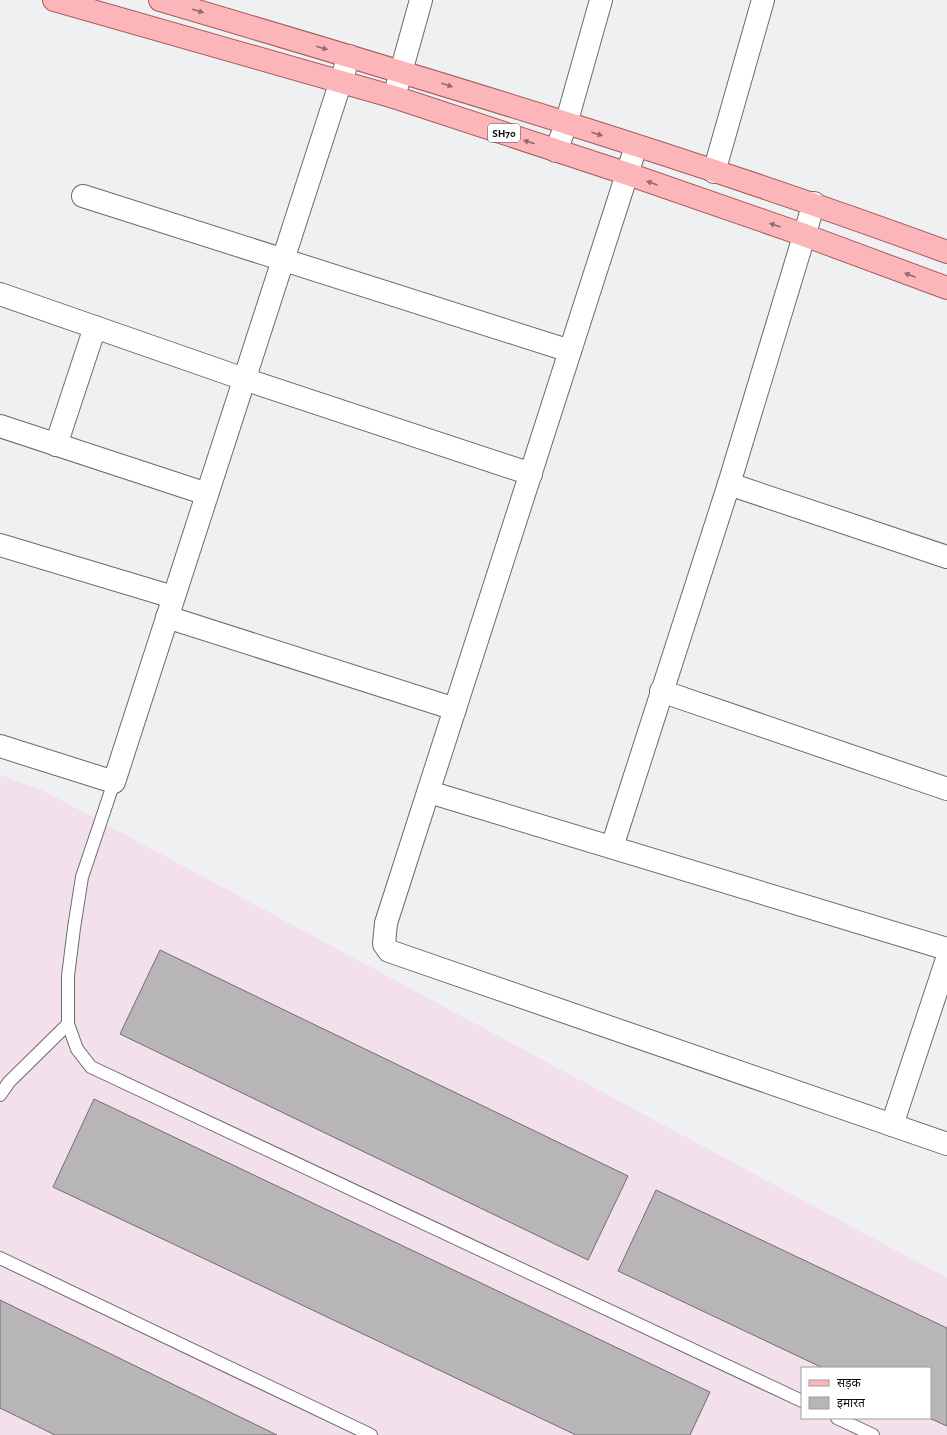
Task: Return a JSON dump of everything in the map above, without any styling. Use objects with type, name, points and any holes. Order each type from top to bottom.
[{"type":"main road","name":"SH70","points":[[54,0],[394,97],[628,174],[804,235],[947,288]]},
{"type":"main road","name":"SH70","points":[[160,0],[401,70],[814,203],[947,252]]},
{"type":"street","points":[[394,97],[421,0]]},
{"type":"street","points":[[556,151],[566,124],[601,0]]},
{"type":"street","points":[[714,172],[763,0]]},
{"type":"street","points":[[0,746],[114,782],[282,259],[349,56]]},
{"type":"street","points":[[636,146],[386,923],[384,944],[389,951],[947,1144]]},
{"type":"street","points":[[83,196],[570,351]]},
{"type":"street","points":[[612,847],[661,691],[729,484],[814,203]]},
{"type":"street","points":[[0,294],[244,379],[531,474]]},
{"type":"street","points":[[56,445],[94,327]]},
{"type":"street","points":[[0,426],[207,494]]},
{"type":"street","points":[[729,484],[947,557]]},
{"type":"street","points":[[0,545],[455,709]]},
{"type":"street","points":[[661,691],[947,789]]},
{"type":"street","points":[[429,792],[947,949]]},
{"type":"street","points":[[892,1125],[947,959]]},
{"type":"lane","points":[[114,782],[82,876],[68,976],[68,1024],[77,1049],[91,1067],[801,1401]]},
{"type":"lane","points":[[0,1095],[9,1082],[68,1024]]},
{"type":"lane","points":[[0,1258],[371,1435]]},
{"type":"lane","points":[[839,1419],[874,1435]]},
{"type":"shaded area","points":[[0,775],[46,792],[947,1278],[947,1435],[0,1435]]},
{"type":"building","points":[[160,950],[628,1176],[588,1260],[120,1034]]},
{"type":"building","points":[[94,1099],[710,1392],[690,1435],[576,1435],[53,1187]]},
{"type":"building","points":[[656,1190],[947,1328],[947,1426],[931,1419],[931,1367],[821,1367],[618,1271]]},
{"type":"building","points":[[0,1300],[277,1435],[55,1435],[0,1408]]}]
